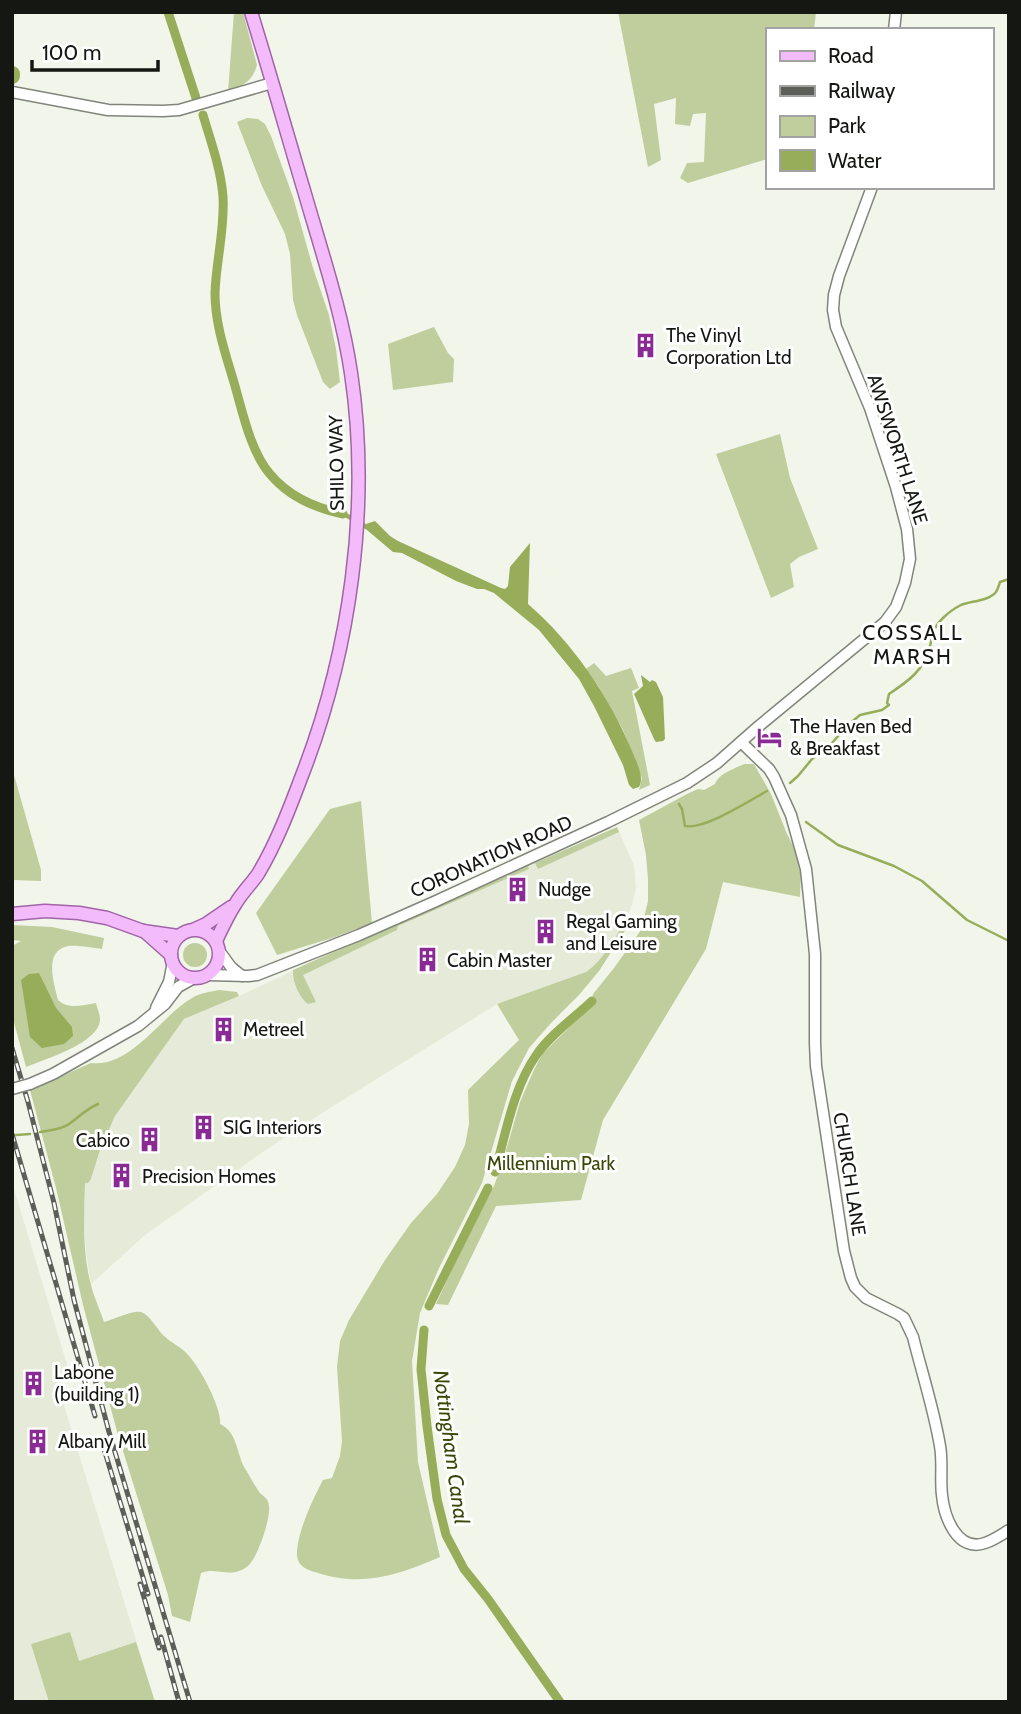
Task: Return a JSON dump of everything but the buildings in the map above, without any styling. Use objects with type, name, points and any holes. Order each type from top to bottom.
[{"type":"main road","name":"SHILO WAY","points":[[218,947],[235,904],[258,873],[271,848],[313,747],[341,640],[352,568],[358,499],[356,421],[348,355],[327,271],[251,12]]},
{"type":"main road","name":"SHILO WAY","points":[[195,929],[235,904]]},
{"type":"main road","points":[[12,914],[45,911],[79,913],[107,918],[144,931],[178,936]]},
{"type":"main road","points":[[144,931],[172,958],[182,975],[194,978],[208,975],[215,968],[218,947],[209,934],[195,929],[178,936],[173,944],[172,958]]},
{"type":"street","points":[[16,92],[108,110],[163,111],[179,110],[272,83]]},
{"type":"street","name":"AWSWORTH LANE","points":[[741,743],[885,622],[897,607],[905,583],[910,546],[901,501],[870,408],[836,327],[833,310],[839,276],[871,189]]},
{"type":"street","name":"CORONATION ROAD","points":[[208,975],[257,975],[359,935],[608,822],[687,783],[741,743]]},
{"type":"street","name":"CHURCH LANE","points":[[741,743],[774,777],[792,815],[806,869],[814,954],[816,1066],[842,1240],[851,1278],[860,1293],[898,1314],[908,1325],[913,1337],[941,1448],[944,1508],[955,1532],[965,1542],[979,1545],[1009,1530]]},
{"type":"street","points":[[218,947],[231,967],[242,976]]},
{"type":"street","points":[[153,1014],[169,982],[172,958]]},
{"type":"street","points":[[12,1089],[53,1074],[138,1026],[165,1004],[178,987],[194,978]]},
{"type":"shaded area","points":[[617,827],[634,866],[636,888],[624,923],[606,953],[595,965],[586,972],[497,1004],[330,1108],[145,1235],[91,1284],[84,1221],[85,1183],[91,1179],[115,1116],[184,1019]]},
{"type":"shaded area","points":[[12,1182],[71,1378],[57,1383],[155,1702],[12,1702]]},
{"type":"green space","points":[[234,12],[243,12],[257,65],[247,82],[228,92]]},
{"type":"green space","points":[[618,12],[816,12],[814,28],[766,28],[766,159],[688,183],[680,178],[687,163],[704,162],[706,113],[693,114],[690,126],[675,124],[676,98],[654,104],[661,160],[648,167]]},
{"type":"green space","points":[[247,118],[258,119],[265,124],[293,197],[329,315],[336,349],[340,382],[330,389],[323,382],[297,315],[285,234],[262,186],[237,122]]},
{"type":"green space","points":[[434,327],[454,359],[453,382],[393,390],[388,344]]},
{"type":"green space","points":[[780,434],[790,478],[818,549],[790,564],[794,587],[771,598],[716,454]]},
{"type":"green space","points":[[594,663],[606,676],[631,668],[639,688],[632,691],[650,785],[639,790],[642,778],[623,730],[586,669]]},
{"type":"green space","name":"Millennium Park","points":[[744,764],[754,764],[771,794],[797,853],[801,870],[800,897],[723,882],[706,949],[603,1120],[581,1200],[496,1206],[448,1305],[436,1304],[494,1186],[520,1102],[542,1054],[591,1006],[593,994],[641,930],[648,901],[648,879],[639,820],[687,794],[698,789],[704,790],[715,784],[723,774]]},
{"type":"green space","points":[[12,768],[41,870],[41,881],[12,880]]},
{"type":"green space","points":[[361,801],[372,923],[277,955],[256,913],[330,809]]},
{"type":"green space","points":[[617,827],[619,832],[538,869],[535,863]]},
{"type":"green space","points":[[528,866],[529,869],[398,926],[397,930],[303,975],[316,1002],[308,1004],[299,993],[293,970]]},
{"type":"green space","points":[[624,923],[626,929],[599,971],[529,1048],[512,1081],[482,1183],[439,1268],[420,1313],[412,1361],[418,1462],[440,1557],[394,1574],[364,1579],[332,1577],[306,1569],[297,1556],[302,1527],[323,1480],[332,1478],[340,1456],[342,1441],[337,1367],[340,1341],[349,1320],[385,1260],[455,1167],[465,1145],[469,1124],[468,1090],[519,1040],[497,1004],[586,972],[603,956]]},
{"type":"green space","points":[[12,925],[52,927],[104,938],[102,949],[68,946],[60,949],[55,954],[52,968],[58,1000],[71,1006],[96,1003],[100,1019],[98,1028],[82,1043],[26,1067],[12,1015],[12,946],[21,941],[12,940]]},
{"type":"green space","points":[[195,943],[204,946],[207,955],[204,964],[195,967],[186,964],[183,955],[186,946]]},
{"type":"green space","points":[[219,990],[237,992],[239,996],[184,1019],[115,1116],[91,1179],[85,1183],[86,1260],[92,1290],[104,1322],[141,1312],[166,1338],[186,1353],[209,1388],[218,1408],[220,1424],[230,1431],[243,1465],[269,1503],[266,1528],[252,1562],[235,1572],[201,1573],[190,1622],[172,1616],[168,1595],[118,1435],[30,1090],[91,1063],[106,1062],[119,1057],[133,1049],[192,998]]},
{"type":"green space","points":[[70,1632],[79,1661],[136,1642],[155,1702],[49,1702],[31,1644]]},
{"type":"water","points":[[343,511],[366,524],[375,521],[398,541],[505,589],[508,586],[510,567],[530,543],[528,604],[575,653],[601,691],[638,764],[641,778],[639,787],[633,789],[629,785],[623,765],[579,679],[539,630],[494,593],[456,581],[402,553],[393,552],[367,530],[343,516]]},
{"type":"water","points":[[641,675],[650,682],[656,682],[663,697],[663,741],[656,742],[654,739],[634,694],[643,686]]},
{"type":"water","points":[[39,973],[56,1008],[72,1027],[73,1036],[64,1044],[42,1048],[30,1037],[21,980],[29,974]]},
{"type":"waterway","name":"Nottingham Canal","points":[[168,12],[196,98]]},
{"type":"waterway","name":"Nottingham Canal","points":[[203,115],[218,166],[223,197],[215,293],[217,317],[248,432],[263,465],[285,489],[313,505],[343,514]]},
{"type":"waterway","points":[[790,783],[860,715],[882,710],[889,705],[889,694],[920,669],[928,654],[935,628],[945,616],[961,605],[989,597],[996,592],[1000,582],[1009,579]]},
{"type":"waterway","points":[[679,804],[685,826],[693,826],[726,814],[767,791]]},
{"type":"waterway","points":[[806,822],[838,845],[894,866],[922,881],[967,920],[1009,941]]},
{"type":"waterway","name":"Nottingham Canal","points":[[495,1172],[511,1111],[529,1067],[549,1040],[592,1001]]},
{"type":"waterway","points":[[40,1132],[66,1126],[98,1104]]},
{"type":"waterway","points":[[16,1135],[30,1134]]},
{"type":"waterway","name":"Nottingham Canal","points":[[429,1306],[488,1188]]},
{"type":"waterway","name":"Nottingham Canal","points":[[424,1330],[421,1369],[427,1426],[437,1499],[446,1535],[464,1569],[560,1702]]},
{"type":"railway","points":[[12,1048],[54,1203],[74,1300],[109,1432],[190,1702]]},
{"type":"railway","points":[[12,1134],[95,1416]]},
{"type":"railway","points":[[101,1439],[148,1594]]},
{"type":"railway","points":[[140,1584],[159,1648]]},
{"type":"railway","points":[[161,1637],[179,1702]]},
{"type":"place","name":"The Vinyl Corporation Ltd","points":[[646,346]]},
{"type":"place","name":"The Haven Bed & Breakfast","points":[[770,737]]},
{"type":"place","name":"Nudge","points":[[518,889]]},
{"type":"place","name":"Regal Gaming and Leisure","points":[[546,932]]},
{"type":"place","name":"Cabin Master","points":[[427,960]]},
{"type":"place","name":"Metreel","points":[[223,1029]]},
{"type":"place","name":"SIG Interiors","points":[[203,1127]]},
{"type":"place","name":"Cabico","points":[[150,1140]]},
{"type":"place","name":"Precision Homes","points":[[122,1176]]},
{"type":"place","name":"Labone (building 1)","points":[[34,1383]]},
{"type":"place","name":"Albany Mill","points":[[38,1441]]},
{"type":"district","name":"COSSALL MARSH","points":[[913,645]]}]
